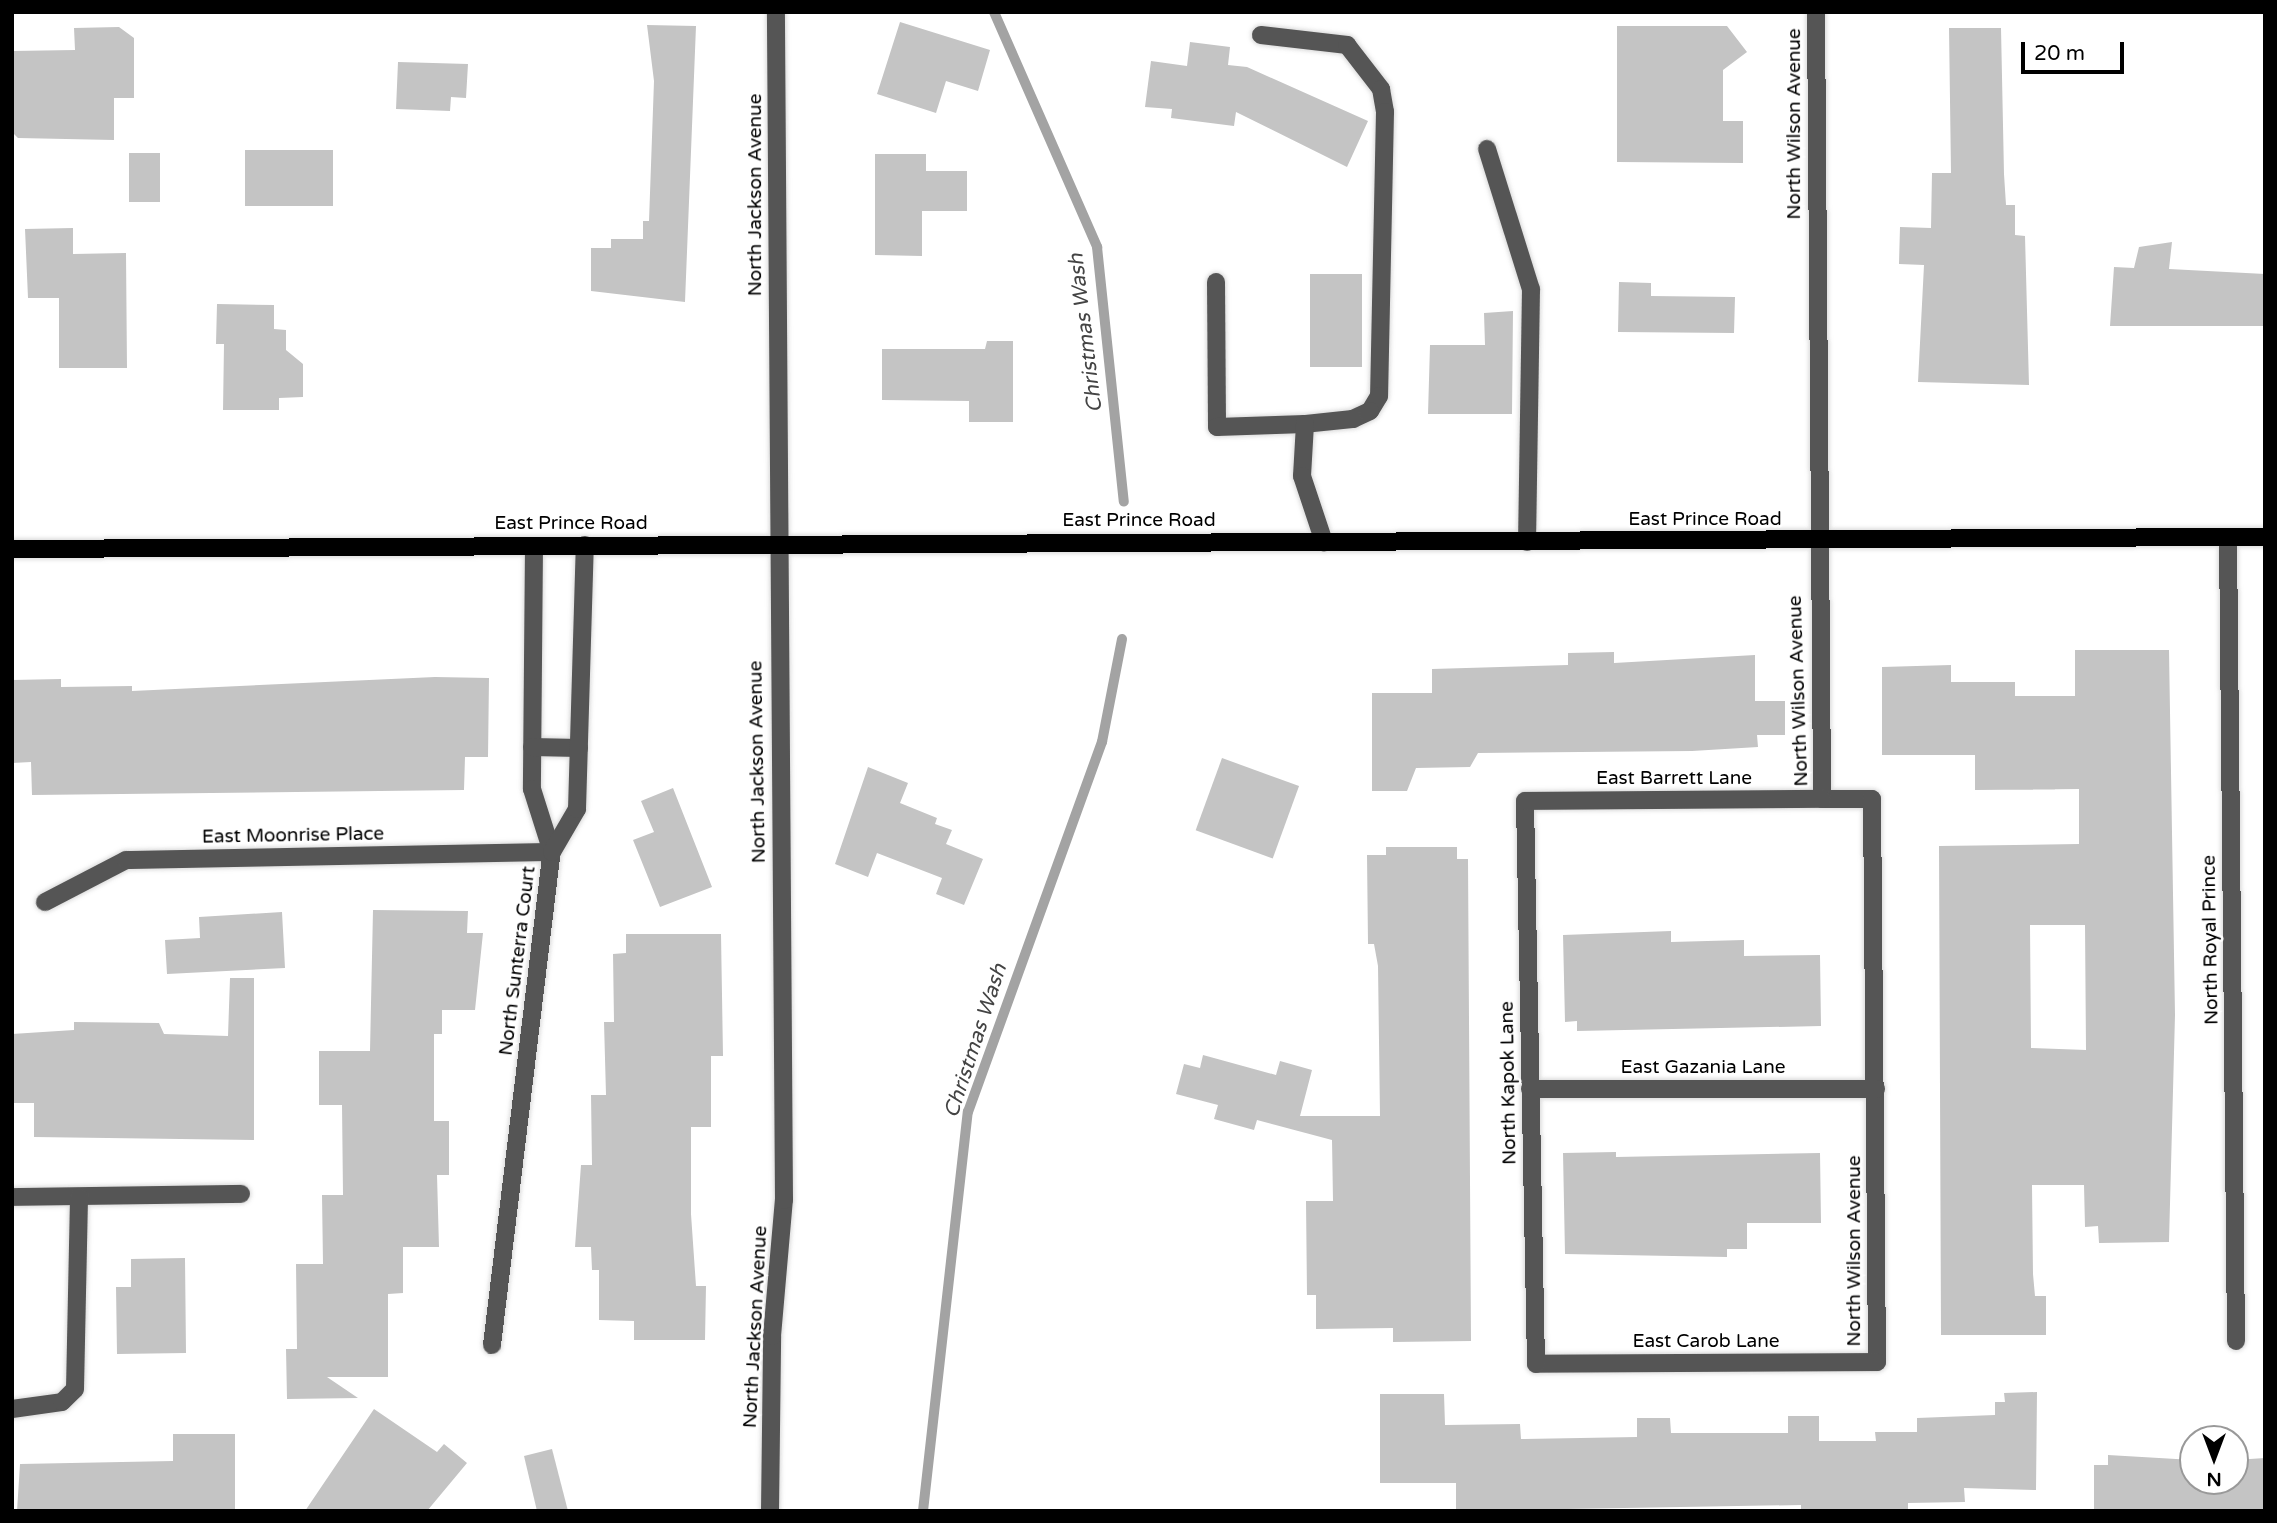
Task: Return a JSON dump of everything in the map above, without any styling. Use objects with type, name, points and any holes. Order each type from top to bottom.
[{"type":"main road","name":"East Prince Road","points":[[12,550],[2265,537]]},
{"type":"street","name":"North Jackson Avenue","points":[[770,1511],[772,1336],[784,1200],[777,544],[776,12]]},
{"type":"street","name":"North Wilson Avenue","points":[[1816,12],[1816,541],[1822,799],[1872,799],[1877,1362]]},
{"type":"street","points":[[1216,282],[1217,427],[1305,424],[1353,419],[1370,411],[1378,396],[1385,112],[1381,89],[1347,44],[1261,35]]},
{"type":"street","points":[[1487,149],[1531,289],[1527,542]]},
{"type":"street","points":[[1305,424],[1303,476],[1324,542]]},
{"type":"street","name":"North Royal Prince","points":[[2228,538],[2236,1341]]},
{"type":"street","name":"North Sunterra Court","points":[[492,1345],[552,852],[577,809],[585,545]]},
{"type":"street","points":[[534,546],[532,789],[552,852]]},
{"type":"street","points":[[532,747],[579,748]]},
{"type":"street","name":"East Barrett Lane","points":[[1525,801],[1822,799]]},
{"type":"street","name":"North Kapok Lane","points":[[1525,801],[1536,1364]]},
{"type":"street","name":"East Moonrise Place","points":[[45,902],[126,860],[552,852]]},
{"type":"street","name":"East Gazania Lane","points":[[1530,1089],[1876,1089]]},
{"type":"street","points":[[12,1197],[241,1194]]},
{"type":"street","points":[[12,1409],[62,1402],[75,1388],[79,1197]]},
{"type":"street","name":"East Carob Lane","points":[[1536,1364],[1877,1362]]},
{"type":"building","points":[[900,22],[990,50],[978,91],[946,81],[936,113],[877,94]]},
{"type":"building","points":[[647,25],[696,26],[685,302],[591,291],[591,248],[611,248],[611,239],[643,239],[643,221],[649,221],[654,81]]},
{"type":"building","points":[[1617,26],[1727,26],[1747,52],[1723,70],[1723,121],[1743,121],[1743,163],[1617,162]]},
{"type":"building","points":[[119,27],[134,38],[134,98],[114,98],[114,140],[18,138],[12,132],[12,51],[75,50],[74,28]]},
{"type":"building","points":[[1949,28],[2001,28],[2006,205],[2015,205],[2015,235],[2025,236],[2029,385],[1918,382],[1924,265],[1899,264],[1900,227],[1931,228],[1932,173],[1951,173]]},
{"type":"building","points":[[1190,42],[1230,47],[1228,65],[1247,67],[1368,121],[1347,167],[1236,112],[1234,126],[1171,118],[1172,109],[1145,107],[1151,61],[1187,66]]},
{"type":"building","points":[[398,62],[468,64],[466,98],[451,97],[450,111],[396,109]]},
{"type":"building","points":[[245,150],[333,150],[333,206],[245,206]]},
{"type":"building","points":[[129,153],[160,153],[160,202],[129,202]]},
{"type":"building","points":[[875,154],[926,154],[926,171],[967,171],[967,211],[922,211],[922,256],[875,255]]},
{"type":"building","points":[[73,228],[73,254],[126,253],[127,368],[59,368],[59,298],[28,298],[25,229]]},
{"type":"building","points":[[2172,242],[2169,269],[2265,274],[2265,326],[2110,326],[2114,267],[2134,268],[2139,247]]},
{"type":"building","points":[[1310,274],[1362,274],[1362,367],[1310,367]]},
{"type":"building","points":[[1619,282],[1651,283],[1651,296],[1735,297],[1734,333],[1618,332]]},
{"type":"building","points":[[217,304],[274,305],[274,329],[286,330],[286,350],[303,364],[303,397],[279,398],[279,410],[223,410],[224,344],[216,344]]},
{"type":"building","points":[[1513,311],[1512,414],[1428,414],[1430,345],[1485,345],[1484,313]]},
{"type":"building","points":[[987,341],[1013,341],[1013,422],[969,422],[969,401],[882,400],[882,349],[985,349]]},
{"type":"building","points":[[2075,650],[2169,650],[2175,1015],[2169,1242],[2099,1243],[2098,1226],[2085,1227],[2084,1185],[2032,1185],[2035,1296],[2046,1296],[2046,1335],[1941,1335],[1939,846],[2079,844],[2079,789],[1975,790],[1975,755],[1882,755],[1882,667],[1951,665],[1951,682],[2015,682],[2015,696],[2075,696]],"holes":[[[2030,925],[2085,925],[2086,1050],[2031,1048]]]},
{"type":"building","points":[[1614,652],[1614,663],[1755,655],[1755,701],[1785,701],[1785,735],[1757,735],[1758,747],[1692,751],[1478,753],[1470,767],[1416,768],[1407,791],[1372,791],[1372,693],[1432,693],[1432,669],[1568,665],[1568,653]]},
{"type":"building","points":[[435,677],[489,678],[488,757],[465,757],[464,790],[32,795],[31,762],[12,763],[12,680],[61,679],[61,687],[132,686],[132,691]]},
{"type":"building","points":[[1222,758],[1299,786],[1273,858],[1196,830]]},
{"type":"building","points":[[868,767],[908,783],[900,803],[937,818],[935,824],[952,830],[946,844],[983,859],[964,905],[936,894],[942,878],[877,853],[868,877],[835,864]]},
{"type":"building","points":[[673,788],[712,887],[660,907],[633,840],[654,832],[641,801]]},
{"type":"building","points":[[1386,847],[1457,847],[1457,859],[1468,859],[1471,1341],[1393,1342],[1393,1328],[1316,1329],[1316,1295],[1307,1295],[1306,1201],[1333,1201],[1332,1140],[1257,1120],[1254,1130],[1214,1119],[1218,1105],[1176,1094],[1184,1064],[1200,1068],[1203,1055],[1276,1075],[1280,1061],[1312,1070],[1300,1116],[1380,1116],[1378,966],[1374,944],[1368,944],[1367,855],[1386,855]]},
{"type":"building","points":[[373,910],[468,911],[467,933],[483,933],[475,1010],[442,1010],[442,1034],[434,1034],[434,1121],[449,1121],[449,1175],[437,1175],[439,1247],[403,1247],[403,1293],[388,1294],[388,1377],[327,1377],[358,1398],[287,1399],[286,1349],[297,1349],[296,1264],[323,1264],[322,1195],[343,1195],[342,1105],[319,1105],[319,1051],[370,1051]]},
{"type":"building","points":[[282,912],[285,968],[167,974],[165,940],[200,938],[199,917]]},
{"type":"building","points":[[1671,931],[1671,942],[1744,940],[1744,956],[1820,955],[1821,1026],[1577,1031],[1577,1021],[1565,1022],[1563,935]]},
{"type":"building","points":[[626,934],[721,934],[723,1056],[711,1056],[711,1127],[691,1127],[691,1214],[696,1286],[706,1286],[705,1340],[634,1340],[634,1321],[599,1320],[599,1270],[592,1270],[591,1247],[575,1247],[581,1165],[592,1165],[591,1095],[606,1095],[604,1022],[614,1022],[613,954],[626,953]]},
{"type":"building","points":[[230,978],[254,978],[254,1140],[34,1137],[34,1103],[12,1103],[12,1034],[74,1030],[74,1022],[159,1023],[164,1034],[228,1036]]},
{"type":"building","points":[[1616,1152],[1616,1157],[1820,1153],[1821,1223],[1747,1223],[1747,1249],[1727,1249],[1727,1257],[1565,1254],[1563,1153]]},
{"type":"building","points":[[185,1258],[186,1353],[117,1354],[116,1287],[131,1287],[131,1259]]},
{"type":"building","points":[[2037,1392],[2036,1490],[1964,1488],[1965,1502],[1908,1503],[1908,1511],[1801,1511],[1801,1505],[1456,1511],[1456,1483],[1380,1483],[1380,1394],[1444,1394],[1445,1425],[1520,1424],[1521,1439],[1637,1437],[1637,1418],[1670,1418],[1671,1433],[1788,1433],[1788,1416],[1819,1416],[1819,1441],[1876,1441],[1875,1432],[1917,1432],[1917,1418],[1995,1415],[1995,1402],[2005,1402],[2004,1393]]},
{"type":"building","points":[[374,1409],[437,1452],[444,1444],[467,1463],[427,1511],[305,1511]]},
{"type":"building","points":[[173,1434],[235,1434],[235,1511],[17,1511],[20,1464],[173,1461]]},
{"type":"building","points":[[552,1449],[568,1511],[537,1511],[524,1456]]},
{"type":"building","points":[[2108,1455],[2179,1459],[2179,1495],[2249,1495],[2249,1459],[2265,1458],[2265,1511],[2094,1511],[2094,1465],[2108,1465]]},
{"type":"waterway","name":"Christmas Wash","points":[[994,12],[1097,247],[1124,502]]},
{"type":"waterway","name":"Christmas Wash","points":[[923,1511],[968,1112],[1102,742],[1122,639]]}]
